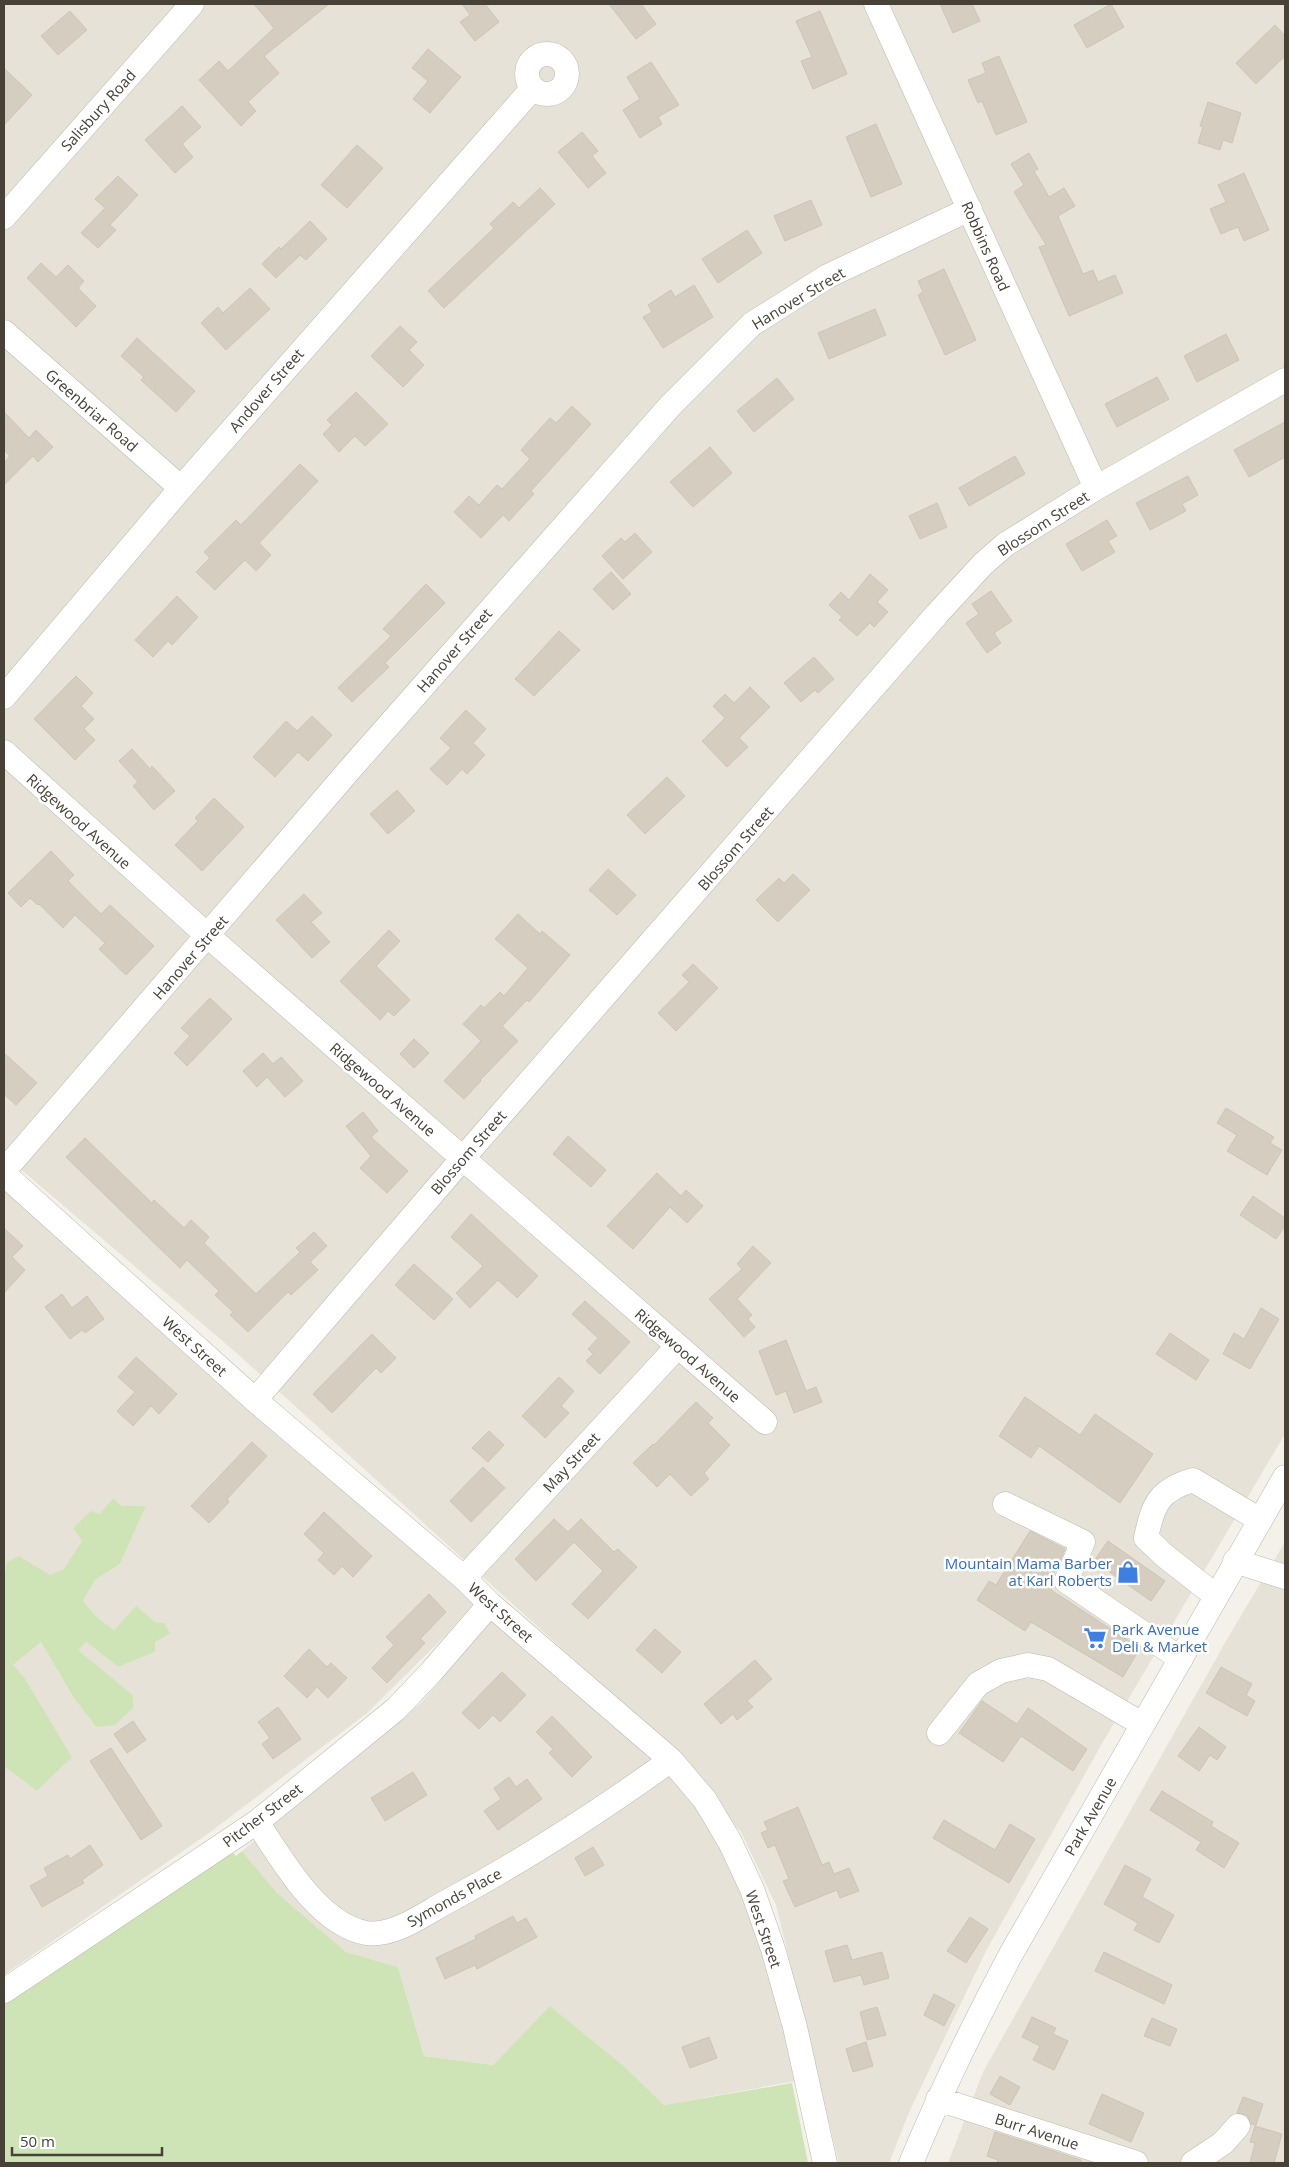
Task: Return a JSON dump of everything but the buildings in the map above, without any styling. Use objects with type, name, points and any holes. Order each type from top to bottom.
[{"type":"street","name":"Salisbury Road","points":[[4,217],[192,4]]},
{"type":"street","name":"Robbins Road","points":[[876,4],[1096,488]]},
{"type":"street","name":"Andover Street","points":[[4,697],[181,488],[533,88]]},
{"type":"street","name":"Hanover Street","points":[[4,1172],[352,767],[670,406],[752,324],[828,276],[970,209]]},
{"type":"street","name":"Greenbriar Road","points":[[4,332],[181,488]]},
{"type":"street","name":"Blossom Street","points":[[255,1400],[463,1158],[937,614],[983,564],[1006,544],[1096,488],[1285,380]]},
{"type":"street","name":"Ridgewood Avenue","points":[[4,752],[208,936],[765,1422]]},
{"type":"street","name":"West Street","points":[[4,1172],[255,1400],[464,1578],[490,1604],[671,1760],[705,1800],[730,1842],[752,1890],[773,1950],[795,2027],[826,2163]]},
{"type":"street","name":"May Street","points":[[464,1578],[678,1346]]},
{"type":"street","name":"Park Avenue","points":[[911,2163],[938,2099],[974,2023],[1011,1954],[1181,1659],[1235,1561],[1285,1477]]},
{"type":"street","points":[[1216,1596],[1165,1556],[1146,1538],[1151,1513],[1162,1494],[1181,1483],[1193,1480],[1260,1520]]},
{"type":"street","points":[[1005,1504],[1083,1542],[1066,1581],[1181,1659]]},
{"type":"street","points":[[1235,1561],[1285,1577]]},
{"type":"street","name":"Pitcher Street","points":[[4,1992],[256,1822],[396,1709],[432,1672],[490,1604]]},
{"type":"street","points":[[939,1733],[978,1684],[1001,1671],[1028,1665],[1048,1669],[1142,1724]]},
{"type":"street","name":"Symonds Place","points":[[256,1822],[292,1875],[318,1904],[342,1924],[367,1934],[385,1932],[404,1924],[501,1872],[671,1760]]},
{"type":"street","name":"Burr Avenue","points":[[938,2099],[1136,2163]]},
{"type":"street","points":[[1192,2163],[1223,2143],[1238,2126]]},
{"type":"shaded area","points":[[4,4],[1285,4],[1285,1434],[1100,1747],[986,1951],[910,2110],[889,2163],[839,2163],[776,1905],[741,1832],[628,1709],[240,1356],[4,1155]]},
{"type":"shaded area","points":[[4,1188],[474,1603],[445,1636],[367,1713],[209,1833],[4,1975],[4,1766],[19,1776],[72,1757],[24,1678],[12,1665],[41,1642],[73,1697],[96,1727],[133,1695],[77,1650],[86,1642],[118,1667],[155,1652],[155,1642],[164,1623],[155,1622],[136,1607],[114,1630],[97,1617],[83,1601],[95,1580],[120,1564],[146,1506],[122,1506],[113,1498],[64,1569],[50,1576],[4,1580]]},
{"type":"shaded area","points":[[1285,1542],[1285,2163],[948,2163],[983,2072],[1230,1634]]},
{"type":"shaded area","points":[[493,1617],[687,1789],[722,1846],[773,1980],[801,2080],[664,2105],[624,2066],[550,2006],[493,2065],[424,2056],[398,1967],[346,1952],[276,1892],[242,1851],[422,1702]]},
{"type":"green space","points":[[113,1498],[122,1506],[146,1506],[120,1564],[95,1580],[83,1601],[97,1617],[114,1630],[136,1606],[155,1622],[164,1623],[170,1633],[155,1642],[155,1652],[118,1667],[86,1642],[78,1650],[133,1695],[133,1708],[115,1725],[96,1727],[73,1697],[41,1642],[13,1665],[24,1677],[72,1757],[37,1791],[4,1766],[4,1580],[7,1562],[19,1556],[50,1575],[64,1569],[82,1541],[73,1528],[91,1511],[100,1514]]},
{"type":"green space","points":[[229,1848],[236,1856],[242,1851],[276,1892],[346,1952],[398,1967],[424,2056],[493,2065],[550,2006],[624,2066],[664,2105],[792,2083],[808,2163],[4,2163],[4,2000]]},
{"type":"place","name":"Mountain Mama Barber at Karl Roberts","points":[[1128,1572]]},
{"type":"place","name":"Park Avenue Deli & Market","points":[[1095,1638]]}]
